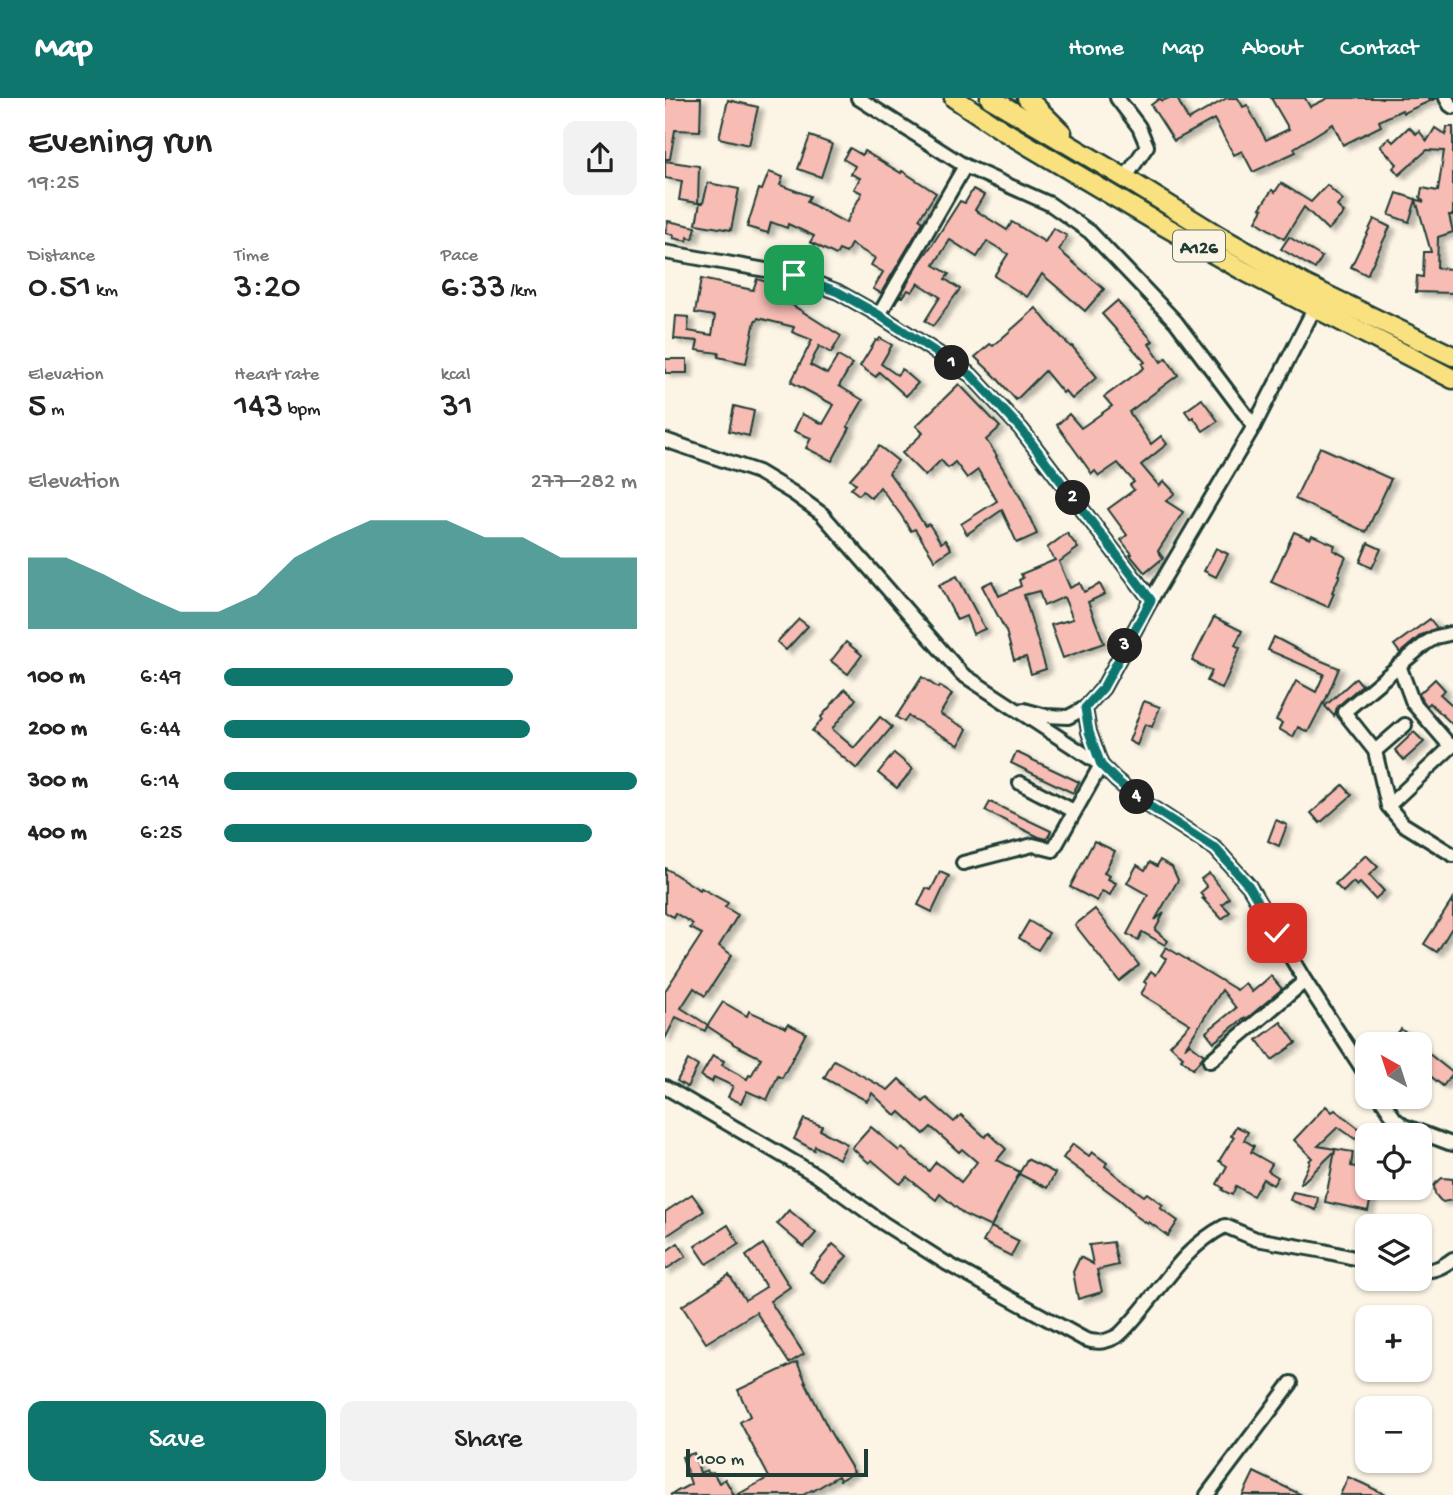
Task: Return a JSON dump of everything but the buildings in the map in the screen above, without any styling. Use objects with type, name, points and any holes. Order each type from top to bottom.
[{"type":"highway","name":"A126","points":[[954,98],[1002,130],[1244,271],[1453,379]]},
{"type":"highway","name":"A126","points":[[990,98],[1217,235],[1304,284],[1453,356]]},
{"type":"highway","points":[[1027,98],[1084,155]]},
{"type":"street","points":[[858,98],[965,166],[1050,204],[1090,232],[1176,322],[1254,426]]},
{"type":"street","points":[[1117,98],[1139,127],[1147,146],[1125,178]]},
{"type":"street","points":[[1446,98],[1453,107]]},
{"type":"street","points":[[879,315],[965,166]]},
{"type":"street","points":[[665,252],[794,275],[838,292],[879,315],[971,375],[1021,429],[1151,600]]},
{"type":"street","points":[[1010,706],[1046,716],[1067,717],[1085,708],[1103,688],[1151,600],[1254,426],[1315,307]]},
{"type":"street","points":[[665,440],[758,472],[822,514],[962,674],[1101,765],[1140,800],[1216,849],[1249,886],[1305,981],[1355,1058]]},
{"type":"street","points":[[1451,849],[1403,824],[1388,806],[1375,751],[1344,712],[1430,640],[1453,633]]},
{"type":"street","points":[[1388,806],[1452,746],[1413,703],[1399,665]]},
{"type":"street","points":[[1085,708],[1089,732],[1101,765]]},
{"type":"street","points":[[1375,751],[1405,725]]},
{"type":"street","points":[[963,863],[1033,845],[1053,849],[1101,765]]},
{"type":"street","points":[[1020,783],[1074,811]]},
{"type":"street","points":[[1210,1061],[1305,981]]},
{"type":"street","points":[[665,1087],[815,1175],[946,1263],[1091,1342],[1105,1342],[1119,1335],[1187,1255],[1212,1233],[1225,1226],[1256,1239],[1355,1258]]},
{"type":"street","points":[[1389,1110],[1404,1126],[1453,1144]]},
{"type":"street","points":[[1432,1271],[1453,1259]]},
{"type":"street","points":[[1207,1495],[1291,1383]]},
{"type":"route","points":[[794,275],[838,292],[879,315],[971,375],[1021,429],[1151,600],[1103,688],[1085,708],[1089,732],[1101,765],[1140,800],[1216,849],[1249,886],[1277,933]]}]
